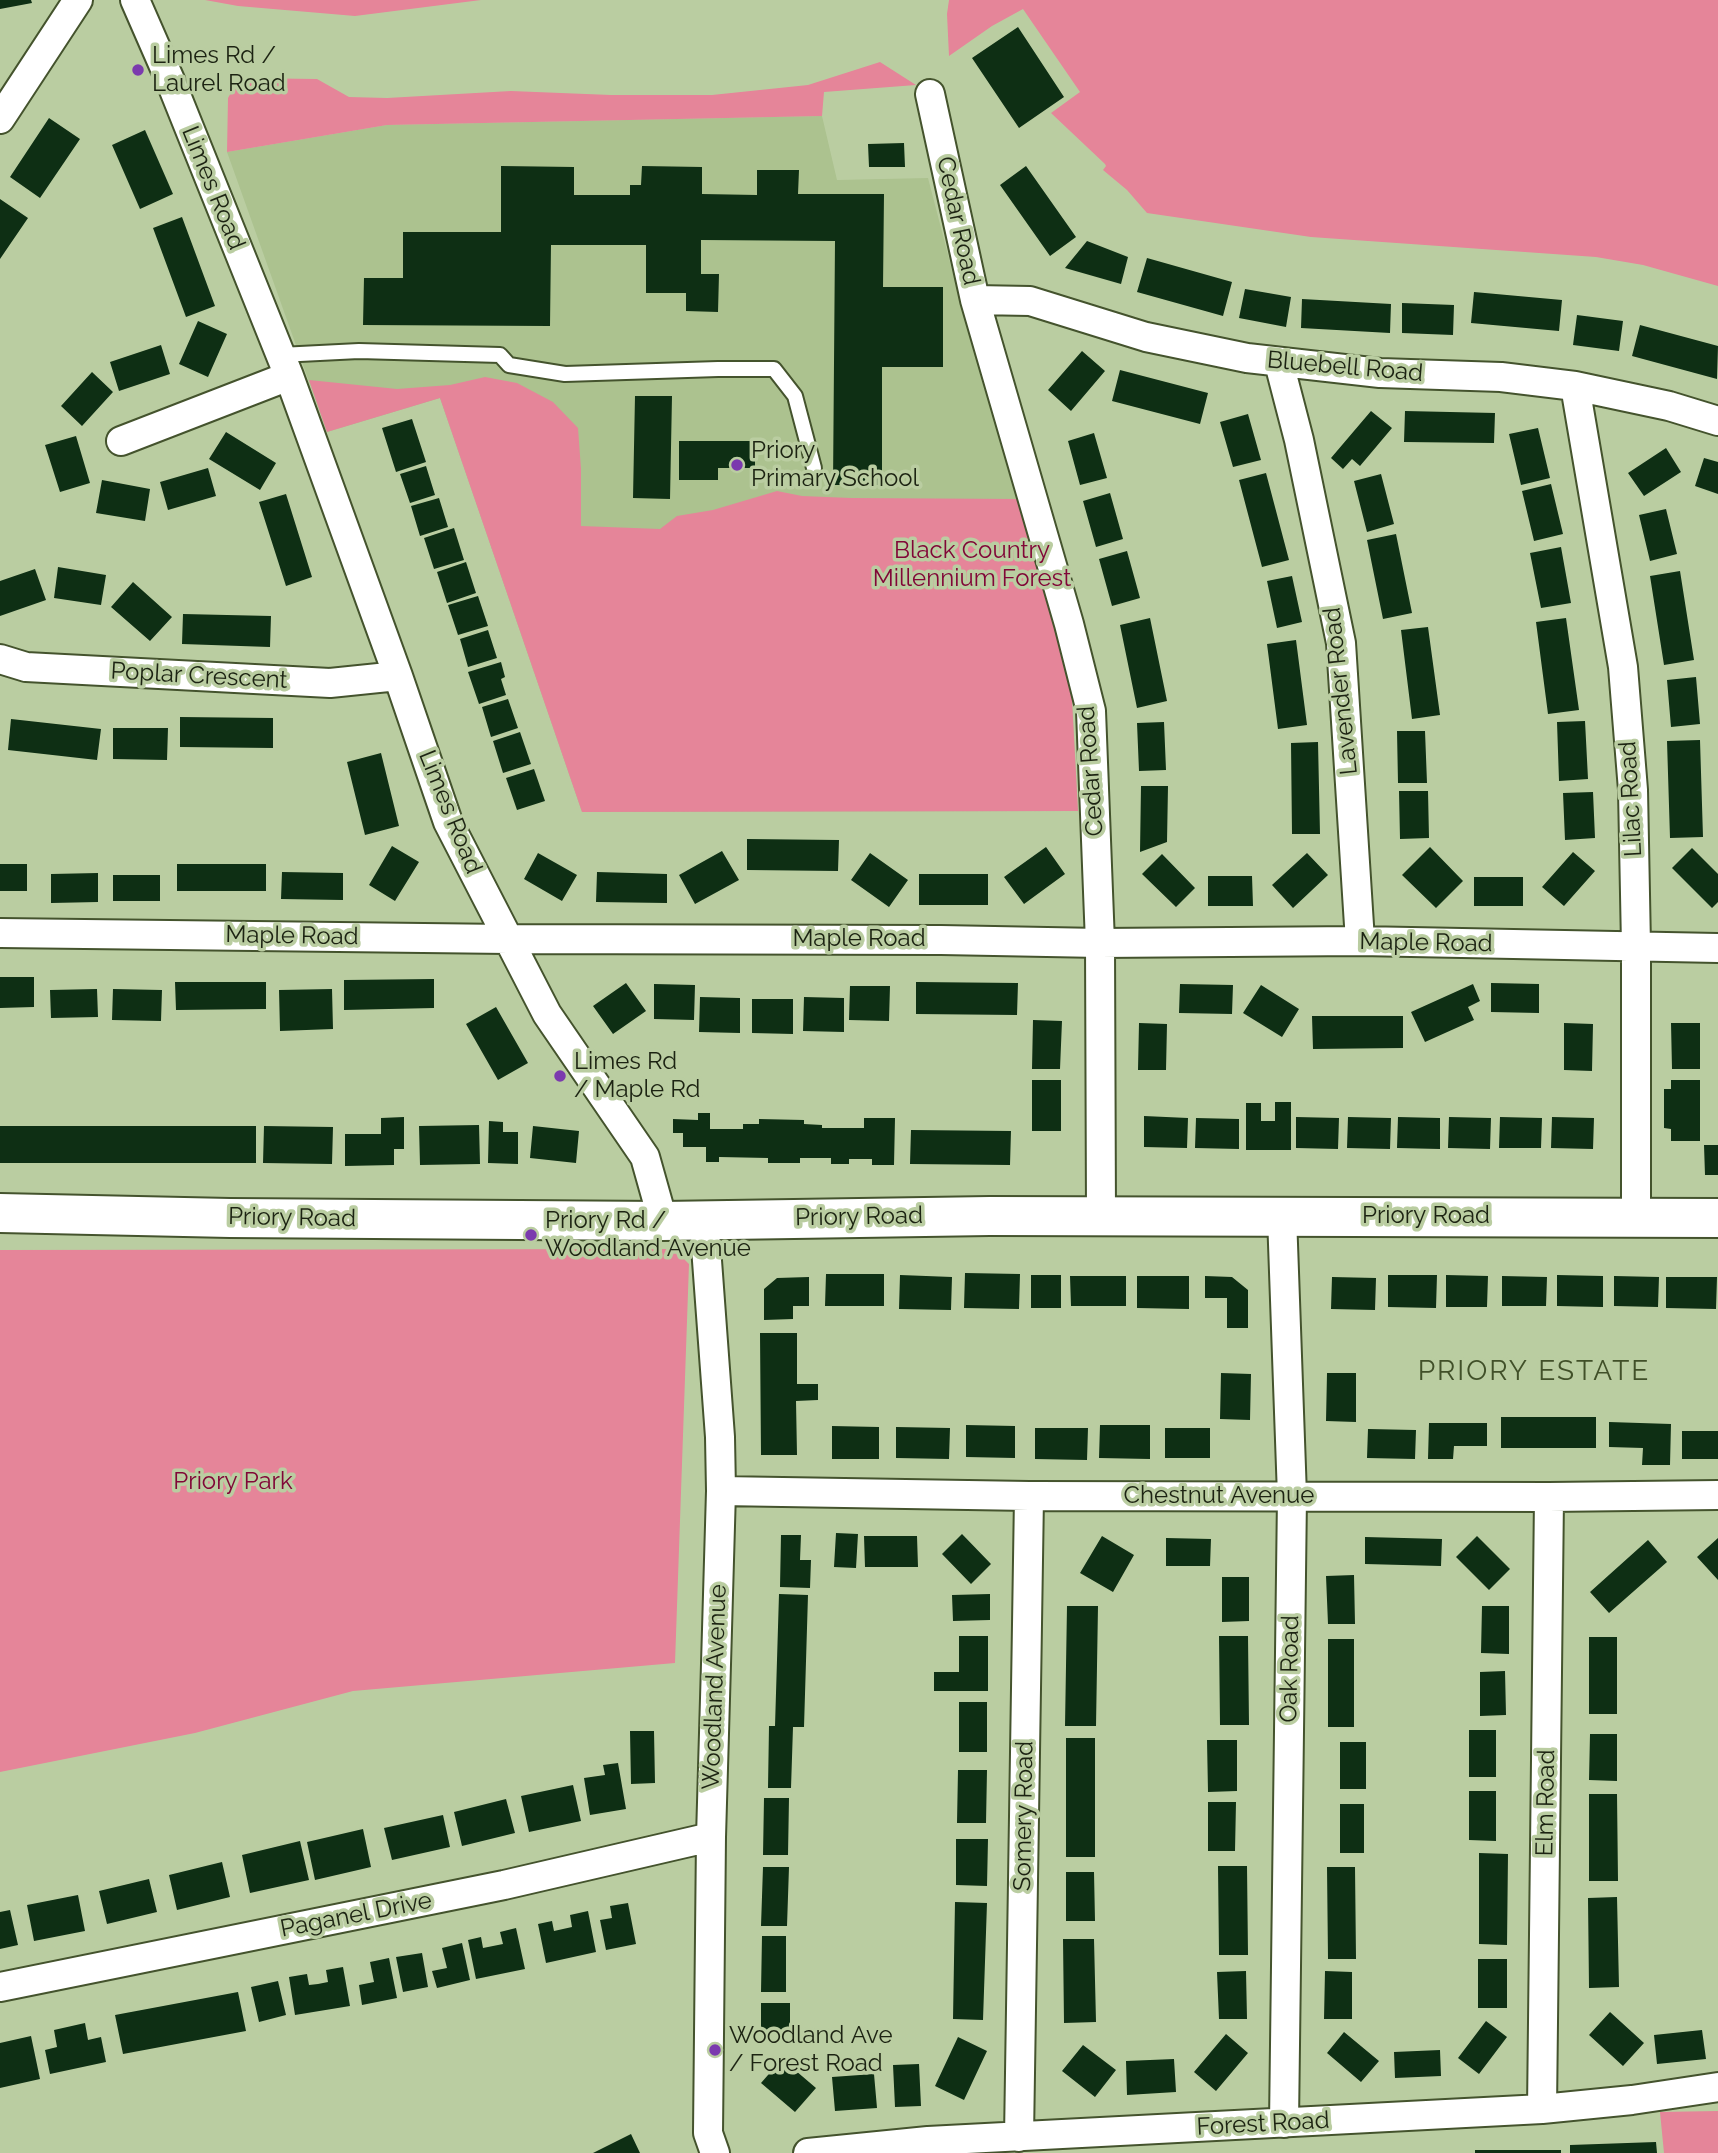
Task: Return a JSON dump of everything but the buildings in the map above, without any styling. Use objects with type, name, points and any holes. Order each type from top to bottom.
[{"type":"main road","name":"Priory Road","points":[[0,1213],[230,1218],[663,1221],[866,1216],[1718,1218]]},
{"type":"street","points":[[0,119],[78,0]]},
{"type":"street","name":"Limes Road","points":[[135,0],[170,80],[284,366],[398,676],[448,822],[547,1014],[645,1157],[663,1221]]},
{"type":"street","name":"Cedar Road","points":[[930,94],[975,300],[1069,624],[1091,712],[1100,943],[1101,1216]]},
{"type":"street","name":"Bluebell Road","points":[[975,300],[1030,301],[1146,337],[1279,363],[1380,373],[1501,377],[1575,386],[1669,405],[1718,421]]},
{"type":"street","name":"Lavender Road","points":[[1279,363],[1299,440],[1341,643],[1360,941]]},
{"type":"street","points":[[121,441],[284,366]]},
{"type":"street","name":"Lilac Road","points":[[1575,386],[1623,667],[1633,790],[1636,1216]]},
{"type":"street","name":"Poplar Crescent","points":[[0,659],[26,667],[330,683],[398,676]]},
{"type":"street","name":"Maple Road","points":[[0,933],[1100,943],[1360,941],[1718,948]]},
{"type":"street","name":"Oak Road","points":[[1282,1216],[1292,1496],[1284,2123]]},
{"type":"street","name":"Woodland Avenue","points":[[704,1220],[720,1437],[721,1491],[711,1837],[708,2133],[715,2153]]},
{"type":"street","name":"Chestnut Avenue","points":[[721,1491],[1029,1496],[1718,1495]]},
{"type":"street","name":"Somery Road","points":[[1019,2137],[1029,1496]]},
{"type":"street","name":"Elm Road","points":[[1542,2109],[1549,1497]]},
{"type":"street","name":"Paganel Drive","points":[[0,1987],[504,1885],[711,1837]]},
{"type":"street","name":"Forest Road","points":[[808,2153],[928,2141],[1542,2109],[1633,2100],[1718,2087]]},
{"type":"lane","points":[[284,366],[359,351],[500,355],[509,365],[565,374],[774,369],[795,397],[814,468]]},
{"type":"shaded area","name":"Priory Primary School","points":[[822,116],[837,180],[928,178],[953,274],[1055,614],[1072,700],[1078,811],[582,812],[440,398],[327,432],[227,152],[387,125]]},
{"type":"green space","points":[[205,0],[481,0],[355,16],[238,6]]},
{"type":"green space","points":[[949,0],[1718,0],[1718,286],[1643,265],[1596,257],[1311,237],[1147,213],[1127,190],[1103,170],[1105,164],[1051,113],[1080,92],[1023,9],[992,26],[949,56]]},
{"type":"green space","points":[[880,62],[916,85],[824,92],[822,116],[387,125],[227,152],[228,98],[239,78],[317,79],[349,97],[387,98],[511,91],[712,95],[808,85]]},
{"type":"green space","name":"Black Country Millennium Forest","points":[[485,377],[517,383],[553,402],[578,428],[581,526],[660,529],[677,516],[713,510],[777,491],[802,496],[851,498],[1020,499],[1055,614],[1072,700],[1078,811],[582,812],[440,398],[327,432],[309,380],[397,389],[450,385]]},
{"type":"green space","name":"Priory Park","points":[[674,1249],[689,1264],[675,1663],[353,1691],[195,1733],[0,1772],[0,1250]]},
{"type":"green space","points":[[1718,2111],[1718,2153],[1664,2153],[1660,2112]]},
{"type":"place","name":"Limes Rd / Laurel Road","points":[[138,70]]},
{"type":"place","name":"Priory Primary School","points":[[737,465]]},
{"type":"place","name":"Limes Rd / Maple Rd","points":[[560,1076]]},
{"type":"place","name":"Priory Rd / Woodland Avenue","points":[[531,1235]]},
{"type":"place","name":"Woodland Ave / Forest Road","points":[[715,2050]]},
{"type":"district","name":"PRIORY ESTATE","points":[[1534,1372]]}]
